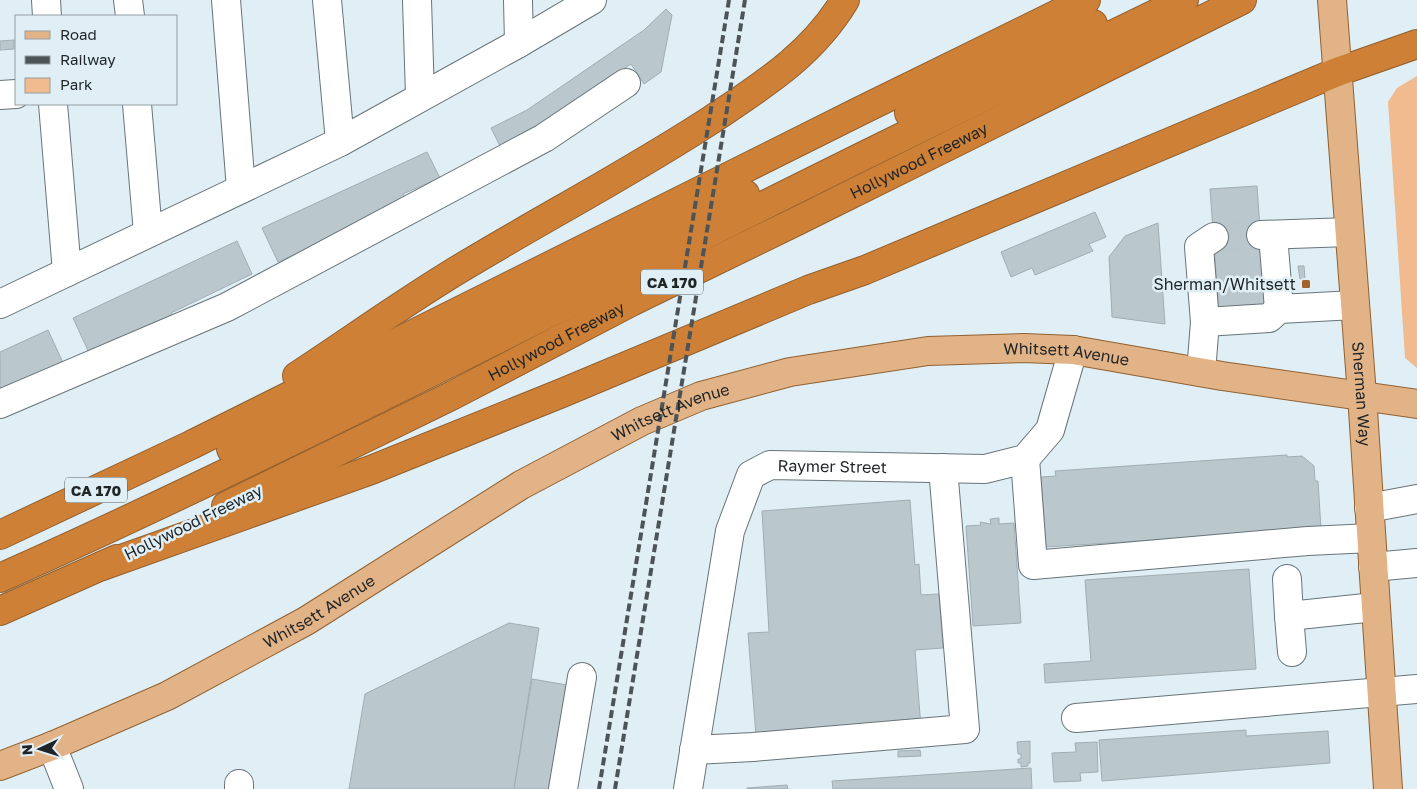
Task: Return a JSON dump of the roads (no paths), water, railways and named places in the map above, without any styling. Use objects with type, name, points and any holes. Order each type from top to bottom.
[{"type":"highway","points":[[192,445],[469,263],[672,145],[764,84],[797,59],[836,14],[845,0]]},
{"type":"highway","points":[[1053,16],[1077,0]]},
{"type":"highway","name":"CA 170","points":[[0,535],[192,445],[1086,0]]},
{"type":"highway","points":[[0,558],[144,492],[1142,0]]},
{"type":"highway","points":[[0,578],[182,494],[501,338],[822,176],[1184,0]]},
{"type":"highway","name":"Hollywood Freeway","points":[[0,611],[102,566],[453,395],[631,302],[1242,0]]},
{"type":"highway","points":[[102,566],[399,459],[808,290],[874,266],[1337,72],[1417,44]]},
{"type":"main road","name":"Sherman Way","points":[[1332,0],[1362,395],[1388,789]]},
{"type":"main road","name":"Whitsett Avenue","points":[[0,766],[52,746],[176,692],[306,621],[521,485],[642,421],[701,396],[790,372],[928,352],[1024,348],[1073,350],[1201,372],[1417,404]]},
{"type":"street","points":[[46,0],[47,15]]},
{"type":"street","points":[[128,0],[130,15]]},
{"type":"street","points":[[226,0],[241,189]]},
{"type":"street","points":[[327,0],[340,142]]},
{"type":"street","points":[[417,0],[420,96]]},
{"type":"street","points":[[518,0],[519,43]]},
{"type":"street","points":[[0,304],[340,142],[420,96],[519,43],[592,0]]},
{"type":"street","points":[[0,404],[227,306],[544,138],[626,83]]},
{"type":"street","points":[[0,95],[15,94]]},
{"type":"street","points":[[53,105],[67,272]]},
{"type":"street","points":[[137,105],[148,233]]},
{"type":"street","points":[[1279,309],[1267,235],[1349,232]]},
{"type":"street","points":[[1201,372],[1205,322],[1199,246],[1214,237]]},
{"type":"street","points":[[1205,322],[1269,318],[1279,309],[1355,305]]},
{"type":"street","points":[[1073,350],[1050,430],[1025,459],[1033,565],[1289,543],[1371,538]]},
{"type":"street","name":"Raymer Street","points":[[688,789],[730,531],[751,475],[770,465],[985,469],[1025,459]]},
{"type":"street","points":[[694,750],[753,747],[965,729],[944,468]]},
{"type":"street","points":[[1369,508],[1417,499]]},
{"type":"street","points":[[1373,567],[1417,563]]},
{"type":"street","points":[[1287,579],[1292,652]]},
{"type":"street","points":[[1289,616],[1376,607]]},
{"type":"street","points":[[563,789],[582,677]]},
{"type":"street","points":[[1076,718],[1417,689]]},
{"type":"street","points":[[52,746],[69,789]]},
{"type":"tunnel","points":[[1214,237],[1261,235]]},
{"type":"railway","points":[[599,789],[729,0]]},
{"type":"railway","points":[[615,789],[745,0]]},
{"type":"place","name":"Sherman/Whitsett","points":[[1306,284]]}]
